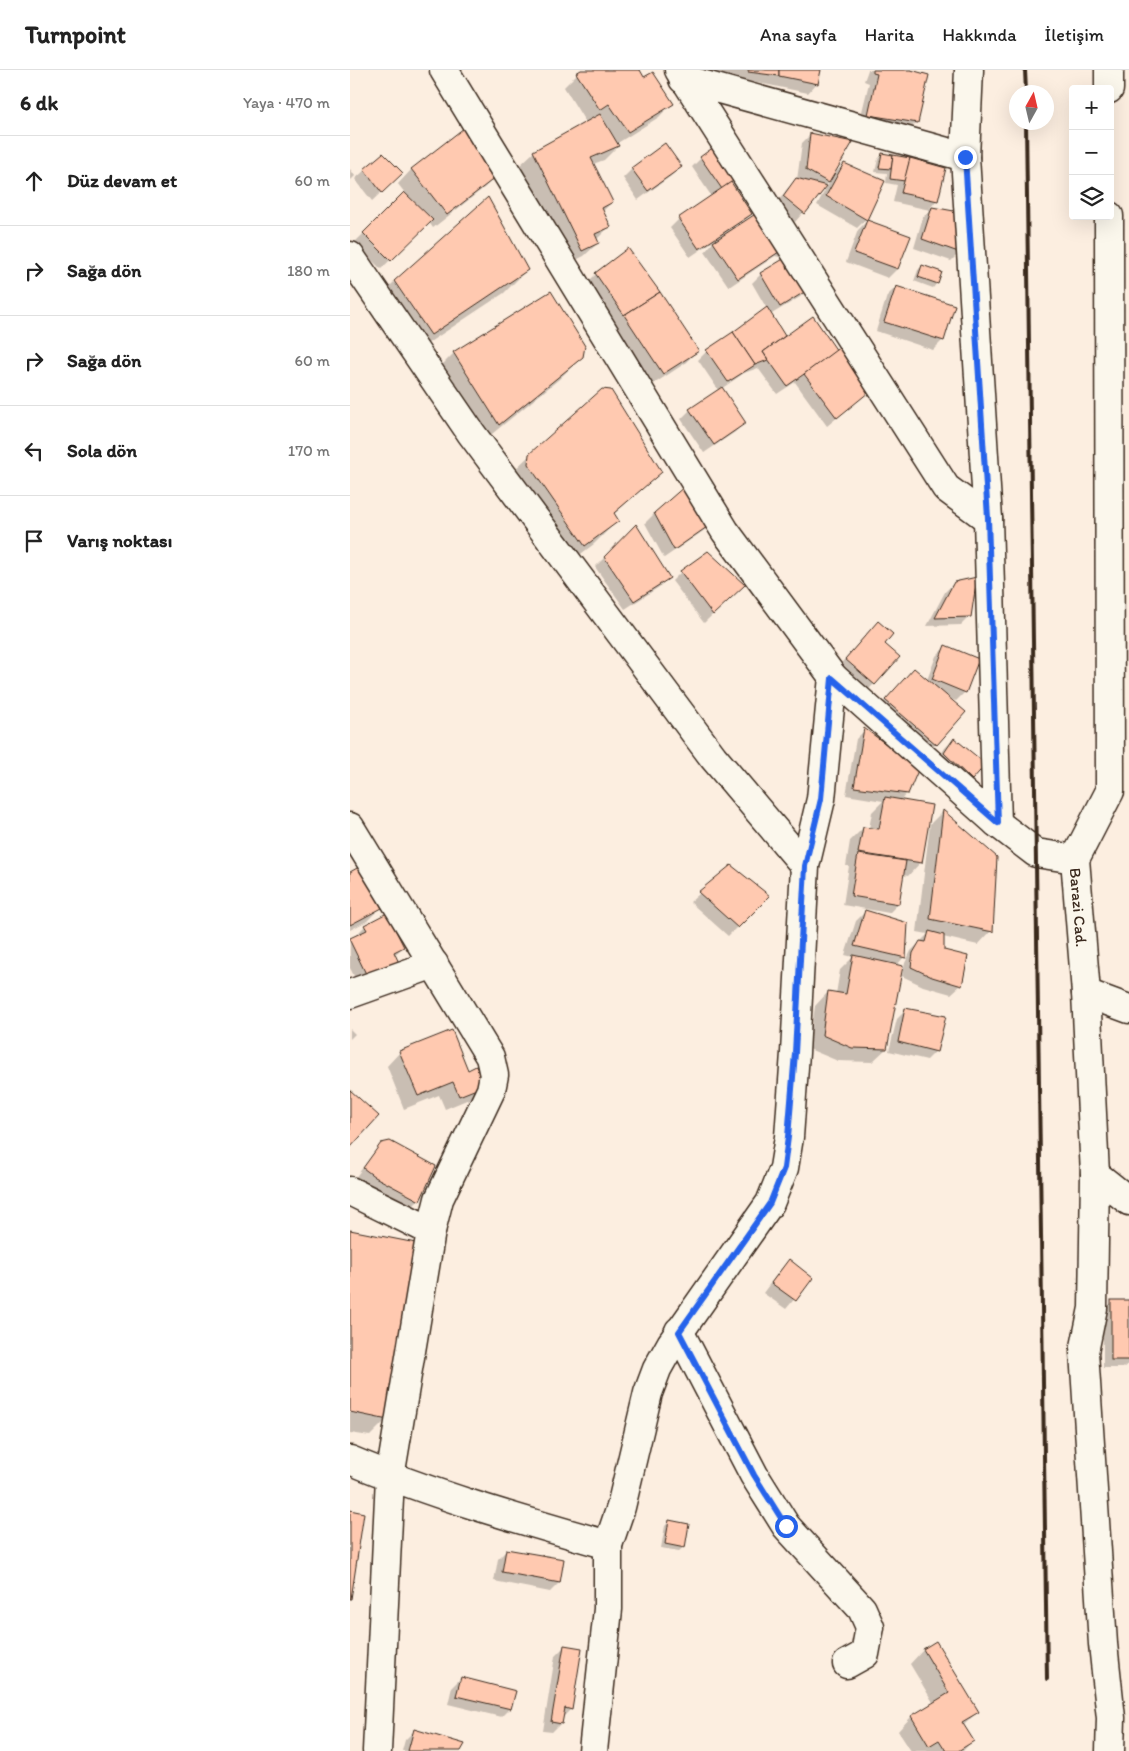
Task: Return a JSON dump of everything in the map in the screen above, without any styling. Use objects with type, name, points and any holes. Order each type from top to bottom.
[{"type":"street","points":[[444,70],[725,531],[832,678],[998,823],[1036,853],[1075,859]]},
{"type":"street","points":[[969,70],[965,157],[988,518],[998,823]]},
{"type":"street","points":[[1109,70],[1109,85]]},
{"type":"street","points":[[681,75],[965,157]]},
{"type":"street","points":[[681,75],[946,488],[988,518]]},
{"type":"street","name":"Barazi Cad.","points":[[1109,220],[1120,792],[1075,859],[1086,993],[1095,1174],[1093,1308],[1084,1352],[1103,1644],[1111,1718],[1110,1751]]},
{"type":"street","points":[[350,256],[471,434],[713,757],[805,866]]},
{"type":"street","points":[[593,1751],[608,1609],[608,1545],[621,1507],[648,1393],[657,1368],[679,1332],[770,1203],[784,1168],[795,1053],[805,866],[821,799],[832,678]]},
{"type":"street","points":[[350,827],[490,1057],[494,1076],[491,1090],[481,1113],[439,1199],[431,1231],[390,1477],[377,1751]]},
{"type":"street","points":[[350,994],[434,964]]},
{"type":"street","points":[[1086,993],[1129,1008]]},
{"type":"street","points":[[1095,1174],[1129,1200]]},
{"type":"street","points":[[350,1191],[431,1231]]},
{"type":"street","points":[[679,1332],[754,1475],[786,1526],[862,1608],[870,1627],[865,1654],[847,1664]]},
{"type":"street","points":[[350,1460],[390,1477],[527,1522],[608,1545]]},
{"type":"building","points":[[581,70],[640,70],[644,77],[653,72],[674,104],[628,132],[609,104],[600,110],[576,73]]},
{"type":"building","points":[[748,70],[779,70],[779,76],[748,72]]},
{"type":"building","points":[[779,70],[821,70],[818,84],[779,76]]},
{"type":"building","points":[[873,70],[911,70],[929,75],[918,123],[868,115],[877,74],[873,73]]},
{"type":"building","points":[[600,114],[619,146],[591,158],[613,202],[602,208],[611,227],[595,234],[599,243],[582,251],[533,151]]},
{"type":"building","points":[[464,128],[500,174],[447,215],[411,169]]},
{"type":"building","points":[[810,133],[853,142],[829,183],[806,170]]},
{"type":"building","points":[[665,143],[682,167],[648,191],[631,168]]},
{"type":"building","points":[[718,144],[740,176],[722,189],[700,157]]},
{"type":"building","points":[[383,153],[403,173],[382,193],[364,169]]},
{"type":"building","points":[[882,153],[893,155],[891,169],[879,168]]},
{"type":"building","points":[[893,155],[910,158],[905,181],[890,179]]},
{"type":"building","points":[[910,158],[946,168],[938,201],[901,193]]},
{"type":"building","points":[[844,163],[885,181],[867,220],[826,196]]},
{"type":"building","points":[[796,178],[827,186],[805,214],[783,196]]},
{"type":"building","points":[[731,182],[752,214],[699,249],[678,218]]},
{"type":"building","points":[[404,192],[433,220],[391,261],[363,233]]},
{"type":"building","points":[[488,197],[528,270],[431,335],[394,281]]},
{"type":"building","points":[[932,207],[965,213],[961,253],[922,239]]},
{"type":"building","points":[[763,209],[785,248],[738,279],[713,242]]},
{"type":"building","points":[[867,220],[911,236],[898,269],[854,253]]},
{"type":"building","points":[[628,248],[660,292],[624,315],[595,273]]},
{"type":"building","points":[[790,255],[811,288],[780,307],[760,273]]},
{"type":"building","points":[[922,265],[942,272],[938,284],[918,277]]},
{"type":"building","points":[[896,286],[955,305],[944,341],[884,322]]},
{"type":"building","points":[[551,291],[585,346],[583,357],[499,425],[453,352]]},
{"type":"building","points":[[660,292],[699,351],[663,374],[624,315]]},
{"type":"building","points":[[767,307],[785,336],[763,352],[768,360],[755,365],[733,332]]},
{"type":"building","points":[[813,316],[837,351],[787,386],[763,352]]},
{"type":"building","points":[[733,332],[755,365],[728,382],[706,350]]},
{"type":"building","points":[[844,344],[874,388],[837,418],[804,374]]},
{"type":"building","points":[[722,387],[746,423],[714,445],[689,409]]},
{"type":"building","points":[[602,389],[611,390],[662,472],[614,513],[619,521],[585,546],[528,464],[529,454]]},
{"type":"building","points":[[693,479],[717,520],[674,550],[654,513]]},
{"type":"building","points":[[636,524],[670,578],[634,601],[604,557]]},
{"type":"building","points":[[708,551],[745,585],[713,615],[680,571]]},
{"type":"building","points":[[977,577],[971,617],[935,618],[954,582]]},
{"type":"building","points":[[878,621],[893,634],[885,644],[900,657],[875,685],[845,659]]},
{"type":"building","points":[[945,645],[979,659],[966,693],[932,679]]},
{"type":"building","points":[[914,668],[966,712],[937,745],[885,700]]},
{"type":"building","points":[[864,728],[919,768],[908,794],[854,787]]},
{"type":"building","points":[[954,738],[986,764],[972,780],[944,753]]},
{"type":"building","points":[[885,797],[932,805],[922,863],[858,853],[863,827],[879,829]]},
{"type":"building","points":[[943,810],[997,857],[993,932],[930,919]]},
{"type":"building","points":[[858,854],[906,861],[899,904],[851,896]]},
{"type":"building","points":[[731,865],[770,896],[738,928],[698,892]]},
{"type":"building","points":[[359,867],[382,908],[350,925],[350,872]]},
{"type":"building","points":[[865,910],[908,923],[906,958],[854,946]]},
{"type":"building","points":[[387,913],[404,947],[394,952],[400,965],[369,980],[350,938],[367,930],[364,925]]},
{"type":"building","points":[[929,931],[944,935],[944,950],[968,956],[962,986],[932,977],[911,967],[913,953],[920,941],[926,942]]},
{"type":"building","points":[[853,955],[903,966],[887,1049],[852,1048],[822,1035],[828,991],[846,994]]},
{"type":"building","points":[[905,1008],[946,1016],[937,1052],[898,1042]]},
{"type":"building","points":[[452,1030],[468,1070],[476,1066],[484,1086],[459,1096],[453,1082],[418,1096],[399,1051]]},
{"type":"building","points":[[350,1090],[379,1116],[350,1148]]},
{"type":"building","points":[[390,1141],[436,1166],[420,1201],[375,1177],[363,1168],[381,1143]]},
{"type":"building","points":[[350,1230],[421,1244],[388,1420],[350,1412]]},
{"type":"building","points":[[789,1259],[813,1278],[796,1301],[771,1283]]},
{"type":"building","points":[[1111,1300],[1129,1300],[1129,1360],[1111,1360]]},
{"type":"building","points":[[350,1510],[364,1513],[351,1599],[350,1599]]},
{"type":"building","points":[[669,1520],[689,1524],[685,1548],[665,1544]]},
{"type":"building","points":[[506,1549],[564,1559],[560,1583],[502,1572]]},
{"type":"building","points":[[936,1641],[979,1712],[962,1722],[974,1741],[958,1751],[946,1751],[939,1740],[929,1746],[911,1716],[949,1693],[923,1649]]},
{"type":"building","points":[[564,1645],[582,1648],[572,1710],[565,1708],[562,1724],[551,1722]]},
{"type":"building","points":[[461,1677],[516,1691],[511,1709],[456,1696]]},
{"type":"building","points":[[414,1729],[465,1744],[461,1751],[408,1751]]},
{"type":"railway","points":[[1025,70],[1026,85]]},
{"type":"railway","points":[[1026,130],[1047,1679]]},
{"type":"route","points":[[786,1526],[754,1475],[679,1332],[770,1203],[784,1168],[795,1053],[805,866],[821,799],[832,678],[998,823],[988,518],[965,157]]}]
